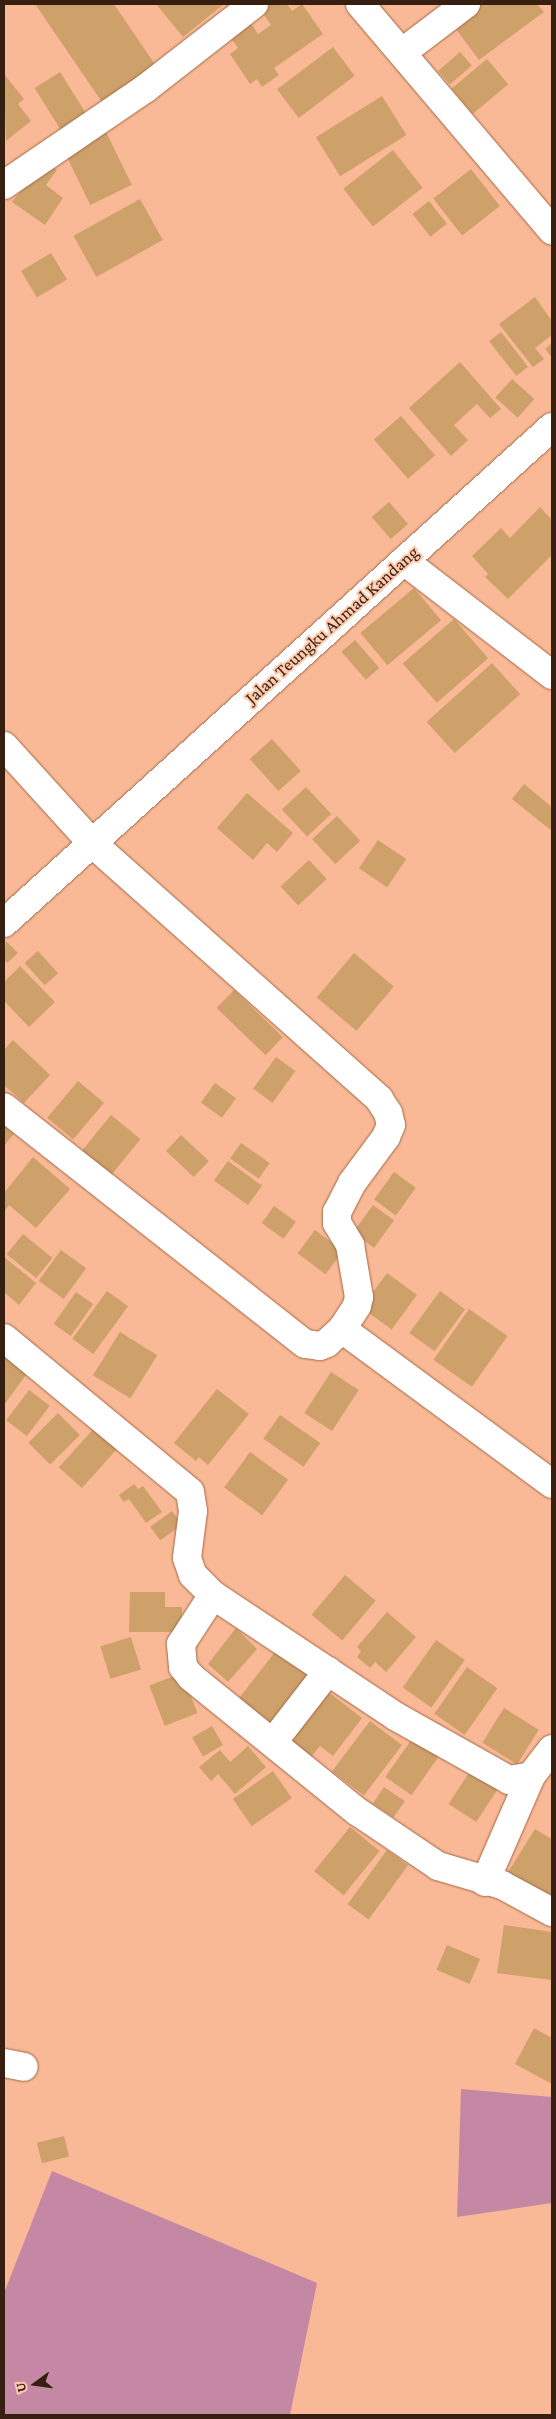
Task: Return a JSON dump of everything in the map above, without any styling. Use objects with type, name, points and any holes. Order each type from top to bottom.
[{"type":"street","points":[[4,185],[146,88],[254,4]]},
{"type":"street","points":[[360,4],[404,52],[552,230]]},
{"type":"street","points":[[404,52],[466,4]]},
{"type":"street","name":"Jalan Teungku Ahmad Kandang","points":[[4,923],[552,427]]},
{"type":"street","points":[[404,561],[552,675]]},
{"type":"street","points":[[4,746],[104,832],[379,1099],[388,1113],[391,1125],[386,1137],[352,1183],[337,1212],[337,1223],[350,1245],[359,1296],[357,1306],[342,1329],[320,1346],[305,1344],[4,1107]]},
{"type":"street","points":[[342,1329],[552,1484]]},
{"type":"street","points":[[4,1338],[190,1492],[193,1511],[187,1558],[193,1575],[213,1595],[395,1716],[509,1780],[531,1776]]},
{"type":"street","points":[[213,1595],[181,1644],[183,1668],[358,1812],[438,1866],[485,1882],[502,1885],[552,1912]]},
{"type":"street","points":[[273,1742],[328,1671]]},
{"type":"street","points":[[485,1882],[531,1776],[552,1749]]},
{"type":"shaded area","points":[[461,2089],[552,2097],[552,2203],[457,2217]]},
{"type":"shaded area","points":[[52,2171],[317,2283],[290,2415],[4,2415],[4,2293]]},
{"type":"building","points":[[35,4],[114,4],[158,69],[104,105]]},
{"type":"building","points":[[156,4],[224,4],[183,37]]},
{"type":"building","points":[[271,4],[287,4],[292,11],[302,4],[323,34],[274,68],[279,75],[262,87],[257,79],[250,84],[230,54],[238,48],[230,37],[250,22],[258,34],[271,25],[261,10]]},
{"type":"building","points":[[481,4],[537,4],[544,12],[479,60],[453,25]]},
{"type":"building","points":[[333,47],[355,76],[299,118],[277,89]]},
{"type":"building","points":[[460,52],[472,66],[450,85],[438,71]]},
{"type":"building","points":[[487,59],[508,84],[473,114],[452,89]]},
{"type":"building","points":[[60,72],[88,116],[62,132],[35,88]]},
{"type":"building","points":[[4,74],[24,99],[18,104],[31,121],[6,141]]},
{"type":"building","points":[[382,96],[406,135],[340,176],[316,137]]},
{"type":"building","points":[[105,130],[132,185],[90,205],[64,150]]},
{"type":"building","points":[[393,150],[423,188],[373,227],[343,189]]},
{"type":"building","points":[[44,161],[57,170],[46,185],[63,198],[45,225],[12,202]]},
{"type":"building","points":[[471,169],[500,206],[462,236],[433,199]]},
{"type":"building","points":[[140,199],[163,240],[96,277],[74,236]]},
{"type":"building","points":[[429,201],[447,224],[430,237],[412,214]]},
{"type":"building","points":[[51,253],[67,280],[37,298],[21,271]]},
{"type":"building","points":[[535,297],[552,321],[552,335],[535,348],[544,359],[533,367],[499,324]]},
{"type":"building","points":[[501,332],[528,367],[516,376],[489,341]]},
{"type":"building","points":[[552,343],[552,358],[545,349]]},
{"type":"building","points":[[460,362],[501,409],[490,418],[477,404],[454,425],[468,440],[451,456],[409,408]]},
{"type":"building","points":[[512,379],[534,399],[518,418],[495,398]]},
{"type":"building","points":[[401,416],[435,455],[408,479],[374,440]]},
{"type":"building","points":[[389,502],[408,524],[391,539],[372,517]]},
{"type":"building","points":[[540,507],[552,520],[552,555],[508,599],[485,577],[488,574],[472,556],[501,528],[510,538]]},
{"type":"building","points":[[414,588],[441,620],[387,665],[360,633]]},
{"type":"building","points":[[454,619],[488,658],[437,703],[403,664]]},
{"type":"building","points":[[355,640],[379,668],[366,680],[341,652]]},
{"type":"building","points":[[492,663],[520,694],[455,753],[427,722]]},
{"type":"building","points":[[272,739],[301,771],[278,791],[250,759]]},
{"type":"building","points":[[524,784],[552,807],[552,831],[512,799]]},
{"type":"building","points":[[306,787],[331,814],[307,837],[282,810]]},
{"type":"building","points":[[247,793],[293,833],[277,852],[267,843],[253,860],[217,828]]},
{"type":"building","points":[[337,816],[360,841],[335,864],[312,839]]},
{"type":"building","points":[[378,840],[406,859],[387,887],[359,868]]},
{"type":"building","points":[[309,860],[327,879],[298,906],[280,887]]},
{"type":"building","points":[[6,941],[18,953],[7,963],[4,960]]},
{"type":"building","points":[[38,951],[58,973],[45,985],[25,963]]},
{"type":"building","points":[[354,953],[394,986],[357,1031],[317,997]]},
{"type":"building","points":[[20,966],[55,1002],[29,1027],[4,1001],[4,982]]},
{"type":"building","points":[[234,990],[283,1037],[266,1055],[217,1008]]},
{"type":"building","points":[[13,1040],[50,1075],[24,1103],[4,1085],[4,1050]]},
{"type":"building","points":[[276,1057],[295,1071],[272,1103],[253,1089]]},
{"type":"building","points":[[78,1081],[104,1103],[73,1140],[47,1118]]},
{"type":"building","points":[[215,1083],[236,1098],[222,1118],[201,1102]]},
{"type":"building","points":[[111,1115],[141,1139],[109,1178],[80,1154]]},
{"type":"building","points":[[4,1119],[17,1130],[4,1146]]},
{"type":"building","points":[[181,1135],[209,1161],[194,1177],[166,1151]]},
{"type":"building","points":[[241,1143],[270,1163],[259,1179],[230,1159]]},
{"type":"building","points":[[33,1157],[70,1189],[36,1228],[9,1205],[4,1212],[4,1193]]},
{"type":"building","points":[[228,1161],[262,1186],[248,1205],[214,1180]]},
{"type":"building","points":[[394,1172],[416,1188],[396,1215],[374,1200]]},
{"type":"building","points":[[373,1205],[394,1220],[374,1248],[353,1233]]},
{"type":"building","points":[[274,1206],[296,1222],[283,1239],[262,1223]]},
{"type":"building","points":[[315,1230],[343,1251],[325,1274],[298,1253]]},
{"type":"building","points":[[23,1234],[53,1258],[36,1278],[7,1254]]},
{"type":"building","points":[[61,1250],[86,1268],[64,1299],[39,1281]]},
{"type":"building","points":[[4,1257],[36,1283],[19,1305],[4,1292]]},
{"type":"building","points":[[387,1273],[417,1295],[392,1330],[362,1308]]},
{"type":"building","points":[[107,1291],[128,1306],[93,1354],[72,1339]]},
{"type":"building","points":[[440,1291],[465,1309],[435,1351],[409,1333]]},
{"type":"building","points":[[76,1292],[93,1304],[71,1336],[54,1324]]},
{"type":"building","points":[[469,1309],[508,1336],[472,1387],[433,1360]]},
{"type":"building","points":[[120,1332],[157,1355],[130,1399],[93,1375]]},
{"type":"building","points":[[4,1347],[31,1368],[4,1405]]},
{"type":"building","points":[[331,1372],[359,1390],[332,1431],[304,1413]]},
{"type":"building","points":[[217,1389],[249,1414],[208,1465],[199,1457],[196,1461],[174,1443]]},
{"type":"building","points":[[29,1390],[50,1406],[27,1436],[6,1420]]},
{"type":"building","points":[[58,1413],[80,1435],[50,1465],[28,1443]]},
{"type":"building","points":[[280,1415],[320,1443],[304,1467],[263,1439]]},
{"type":"building","points":[[97,1425],[120,1446],[82,1488],[59,1467]]},
{"type":"building","points":[[250,1452],[288,1480],[262,1515],[224,1488]]},
{"type":"building","points":[[134,1484],[138,1489],[143,1486],[162,1512],[146,1523],[129,1499],[124,1502],[119,1495]]},
{"type":"building","points":[[172,1511],[182,1525],[160,1541],[150,1527]]},
{"type":"building","points":[[345,1575],[376,1601],[342,1641],[312,1615]]},
{"type":"building","points":[[130,1592],[165,1592],[165,1607],[182,1607],[182,1632],[129,1632]]},
{"type":"building","points":[[387,1612],[416,1637],[386,1672],[375,1662],[370,1668],[357,1657],[361,1651],[357,1647]]},
{"type":"building","points":[[236,1628],[257,1649],[228,1682],[208,1664]]},
{"type":"building","points":[[131,1637],[141,1670],[110,1679],[100,1646]]},
{"type":"building","points":[[436,1640],[465,1660],[431,1708],[403,1688]]},
{"type":"building","points":[[279,1647],[321,1680],[281,1731],[239,1698]]},
{"type":"building","points":[[467,1667],[497,1688],[465,1735],[434,1714]]},
{"type":"building","points":[[182,1673],[197,1713],[165,1726],[149,1686]]},
{"type":"building","points":[[327,1691],[362,1718],[333,1756],[320,1746],[311,1757],[291,1741]]},
{"type":"building","points":[[504,1708],[539,1730],[517,1764],[482,1743]]},
{"type":"building","points":[[370,1721],[402,1745],[364,1795],[332,1771]]},
{"type":"building","points":[[212,1726],[223,1745],[203,1757],[192,1738]]},
{"type":"building","points":[[414,1736],[440,1754],[412,1795],[385,1777]]},
{"type":"building","points":[[248,1746],[266,1767],[235,1794],[218,1774],[211,1781],[199,1767],[220,1750],[230,1762]]},
{"type":"building","points":[[472,1768],[500,1786],[476,1822],[449,1804]]},
{"type":"building","points":[[273,1771],[292,1798],[252,1826],[233,1799]]},
{"type":"building","points":[[384,1787],[405,1801],[394,1818],[373,1804]]},
{"type":"building","points":[[350,1827],[380,1851],[344,1895],[314,1871]]},
{"type":"building","points":[[535,1829],[552,1839],[552,1906],[505,1877]]},
{"type":"building","points":[[387,1850],[408,1865],[369,1919],[348,1904]]},
{"type":"building","points":[[504,1925],[552,1932],[552,1980],[497,1973]]},
{"type":"building","points":[[447,1945],[480,1959],[470,1984],[436,1970]]},
{"type":"building","points":[[534,2028],[552,2038],[552,2084],[515,2064]]},
{"type":"building","points":[[64,2136],[69,2156],[42,2163],[37,2143]]}]
